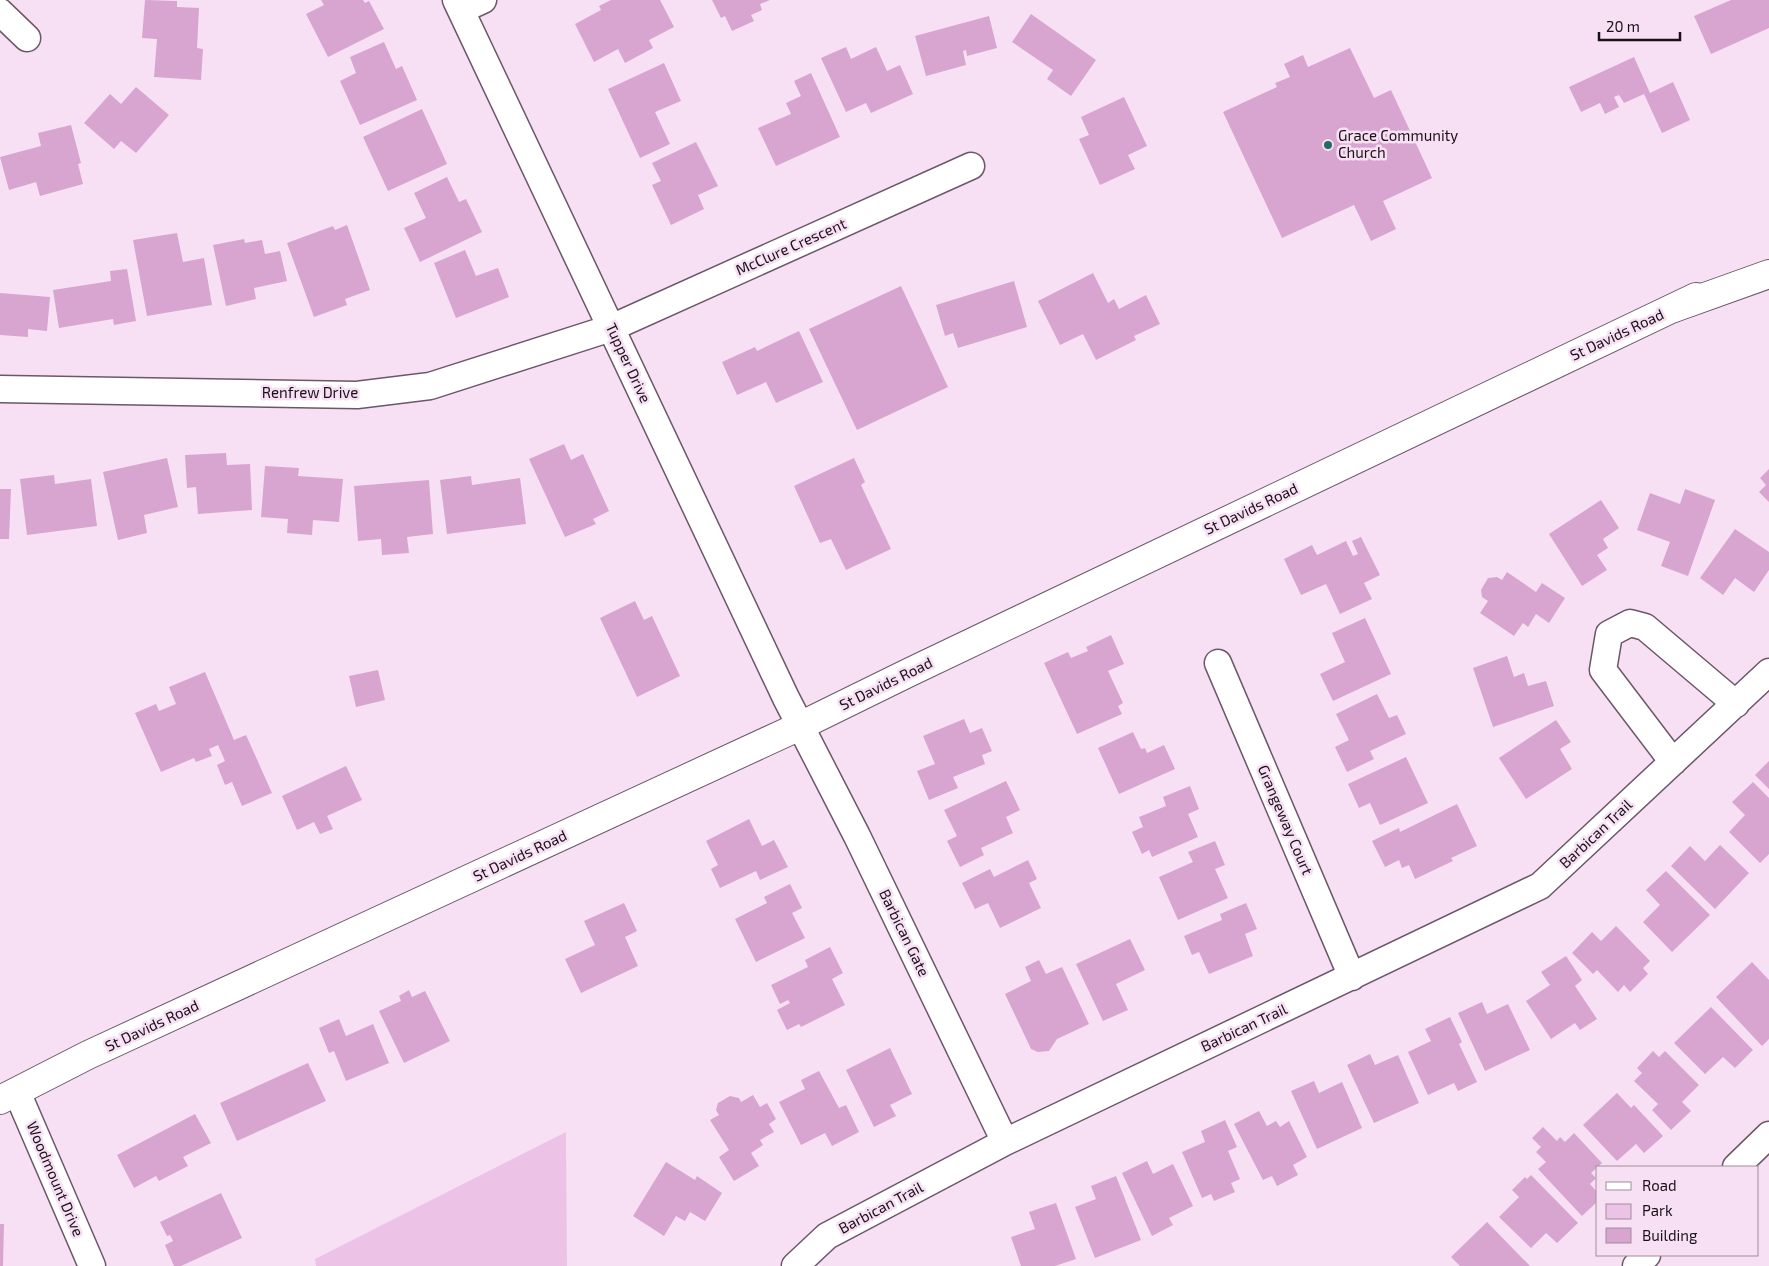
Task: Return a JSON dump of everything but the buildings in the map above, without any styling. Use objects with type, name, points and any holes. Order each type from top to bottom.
[{"type":"main road","name":"St Davids Road","points":[[9,1096],[88,1055],[800,726],[1769,261]]},
{"type":"main road","points":[[1674,308],[1769,274]]},
{"type":"street","name":"Tupper Drive","points":[[467,3],[611,328],[800,726]]},
{"type":"street","points":[[0,12],[27,38]]},
{"type":"street","name":"McClure Crescent","points":[[611,328],[972,166]]},
{"type":"street","name":"Renfrew Drive","points":[[0,388],[357,395],[430,386],[611,328]]},
{"type":"street","points":[[1673,762],[1604,670],[1609,634],[1630,623],[1645,627],[1736,704]]},
{"type":"street","name":"Grangeway Court","points":[[1218,663],[1352,977]]},
{"type":"street","name":"Barbican Trail","points":[[795,1266],[827,1236],[1005,1142],[1540,886],[1769,672]]},
{"type":"street","name":"Barbican Gate","points":[[800,726],[856,836],[1005,1142]]},
{"type":"street","name":"Woodmount Drive","points":[[9,1096],[92,1266]]},
{"type":"street","points":[[1737,1166],[1769,1135]]},
{"type":"street","points":[[1636,1266],[1646,1256]]},
{"type":"green space","points":[[566,1132],[567,1266],[316,1266],[315,1259]]},
{"type":"place","name":"Grace Community Church","points":[[1328,145]]}]
